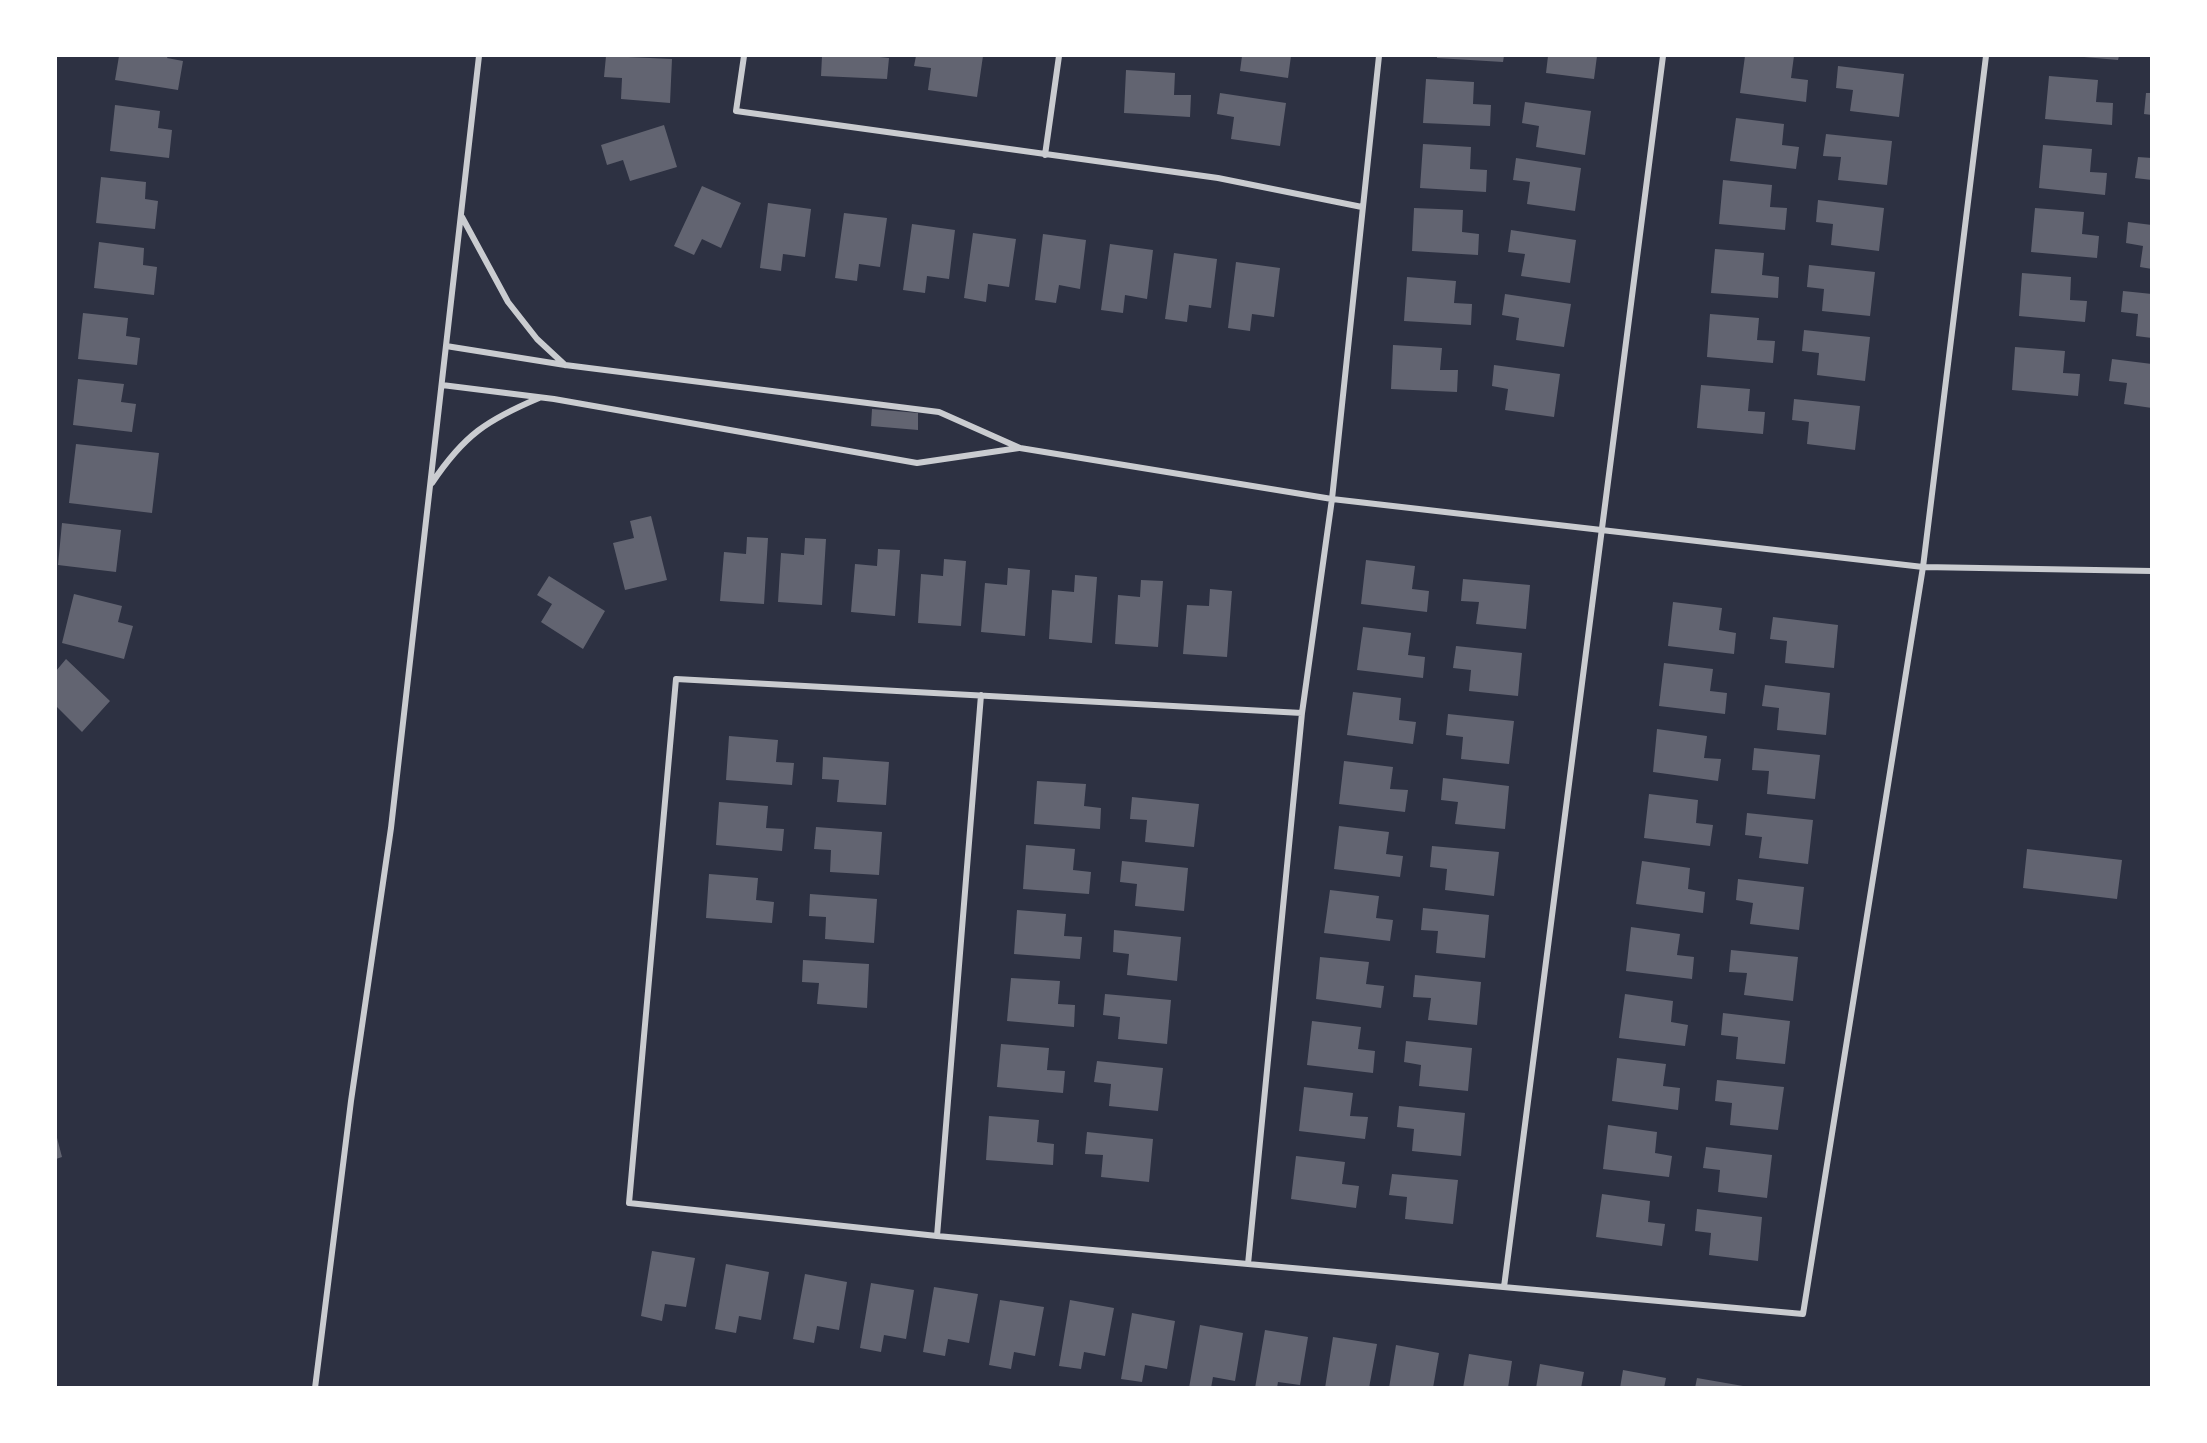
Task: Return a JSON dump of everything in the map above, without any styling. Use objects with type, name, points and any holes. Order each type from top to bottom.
[{"type":"street","points":[[315,1388],[351,1101],[391,828],[479,56]]},
{"type":"street","points":[[744,56],[736,111],[1218,178],[1362,207]]},
{"type":"street","points":[[1045,155],[1059,56]]},
{"type":"street","points":[[1248,1264],[1302,713],[1332,499],[1379,56]]},
{"type":"street","points":[[1504,1287],[1663,56]]},
{"type":"street","points":[[1302,713],[676,679],[629,1203],[937,1236],[1803,1314],[1923,567],[1986,56]]},
{"type":"street","points":[[462,216],[508,302],[537,339],[565,365]]},
{"type":"street","points":[[446,346],[565,365],[939,412],[1020,448],[1332,499],[1923,567],[2151,571]]},
{"type":"street","points":[[442,385],[539,398],[917,463],[1020,448]]},
{"type":"street","points":[[430,485],[447,460],[466,439],[506,412],[539,398]]},
{"type":"street","points":[[937,1236],[981,695]]},
{"type":"building","points":[[119,56],[168,56],[167,58],[183,61],[178,90],[115,80]]},
{"type":"building","points":[[606,56],[672,59],[670,103],[621,99],[622,78],[604,77]]},
{"type":"building","points":[[822,56],[889,58],[887,79],[821,76]]},
{"type":"building","points":[[916,56],[983,56],[977,97],[928,90],[931,68],[914,66]]},
{"type":"building","points":[[1242,56],[1291,56],[1288,78],[1240,71]]},
{"type":"building","points":[[1437,56],[1504,56],[1503,62],[1437,58]]},
{"type":"building","points":[[1548,56],[1597,56],[1594,79],[1546,73]]},
{"type":"building","points":[[1745,56],[1794,56],[1791,78],[1808,80],[1806,102],[1740,93]]},
{"type":"building","points":[[2084,56],[2119,56],[2118,60]]},
{"type":"building","points":[[1838,66],[1904,74],[1899,117],[1850,111],[1853,90],[1836,88]]},
{"type":"building","points":[[1126,70],[1175,73],[1174,95],[1191,95],[1190,117],[1124,113]]},
{"type":"building","points":[[2049,76],[2098,80],[2096,102],[2113,103],[2112,125],[2045,119]]},
{"type":"building","points":[[1426,79],[1474,82],[1473,104],[1491,105],[1490,126],[1423,123]]},
{"type":"building","points":[[1220,93],[1286,103],[1280,146],[1231,139],[1234,117],[1217,114]]},
{"type":"building","points":[[2146,93],[2152,93],[2152,115],[2144,114]]},
{"type":"building","points":[[1525,102],[1591,111],[1585,155],[1536,147],[1539,126],[1522,123]]},
{"type":"building","points":[[115,105],[160,111],[158,128],[172,130],[169,158],[110,151]]},
{"type":"building","points":[[1736,118],[1784,124],[1782,145],[1799,147],[1796,169],[1730,161]]},
{"type":"building","points":[[664,125],[677,167],[630,181],[623,160],[607,165],[601,145]]},
{"type":"building","points":[[1826,134],[1892,141],[1887,185],[1838,180],[1841,157],[1823,156]]},
{"type":"building","points":[[1423,144],[1471,147],[1470,169],[1487,170],[1486,192],[1420,188]]},
{"type":"building","points":[[2043,145],[2092,149],[2090,172],[2107,173],[2105,195],[2039,188]]},
{"type":"building","points":[[2138,157],[2152,158],[2152,180],[2135,178]]},
{"type":"building","points":[[1516,158],[1581,168],[1575,211],[1527,204],[1530,182],[1513,180]]},
{"type":"building","points":[[101,177],[146,182],[145,199],[158,201],[155,229],[96,223]]},
{"type":"building","points":[[1723,180],[1772,185],[1770,207],[1787,208],[1785,230],[1719,224]]},
{"type":"building","points":[[702,186],[741,203],[721,248],[702,239],[694,255],[674,246]]},
{"type":"building","points":[[1818,200],[1884,208],[1879,251],[1831,245],[1833,224],[1816,222]]},
{"type":"building","points":[[768,203],[811,209],[805,257],[783,254],[781,271],[760,268]]},
{"type":"building","points":[[1414,208],[1463,210],[1462,232],[1479,234],[1478,255],[1412,251]]},
{"type":"building","points":[[2035,208],[2084,212],[2082,234],[2099,236],[2097,258],[2031,252]]},
{"type":"building","points":[[844,213],[887,218],[880,267],[859,264],[857,281],[835,278]]},
{"type":"building","points":[[2128,222],[2152,225],[2152,269],[2140,267],[2143,246],[2126,243]]},
{"type":"building","points":[[912,224],[955,230],[949,279],[927,276],[925,293],[903,290]]},
{"type":"building","points":[[1511,230],[1576,240],[1570,283],[1521,276],[1525,254],[1508,252]]},
{"type":"building","points":[[973,233],[1016,239],[1009,287],[988,284],[986,302],[964,298]]},
{"type":"building","points":[[1043,234],[1086,240],[1080,289],[1059,285],[1056,303],[1035,300]]},
{"type":"building","points":[[99,242],[144,248],[143,265],[157,267],[154,295],[94,288]]},
{"type":"building","points":[[1110,244],[1153,250],[1147,299],[1125,295],[1123,313],[1101,310]]},
{"type":"building","points":[[1715,249],[1764,253],[1762,275],[1779,277],[1778,298],[1711,293]]},
{"type":"building","points":[[1174,253],[1217,259],[1211,308],[1189,305],[1187,322],[1165,319]]},
{"type":"building","points":[[1236,262],[1280,268],[1274,317],[1252,314],[1250,331],[1228,328]]},
{"type":"building","points":[[1809,265],[1875,272],[1870,316],[1822,311],[1824,289],[1807,287]]},
{"type":"building","points":[[2022,273],[2071,277],[2070,300],[2087,301],[2085,322],[2019,316]]},
{"type":"building","points":[[1407,277],[1456,281],[1454,303],[1472,304],[1471,325],[1404,321]]},
{"type":"building","points":[[2123,291],[2152,294],[2152,338],[2136,336],[2138,314],[2121,312]]},
{"type":"building","points":[[1505,294],[1571,304],[1564,347],[1516,340],[1519,318],[1502,315]]},
{"type":"building","points":[[83,313],[128,318],[126,336],[140,338],[137,365],[78,359]]},
{"type":"building","points":[[1710,314],[1759,318],[1757,340],[1775,341],[1773,363],[1707,357]]},
{"type":"building","points":[[1804,330],[1870,337],[1865,381],[1817,375],[1819,353],[1802,351]]},
{"type":"building","points":[[1393,345],[1442,348],[1440,370],[1458,370],[1457,392],[1391,389]]},
{"type":"building","points":[[2015,347],[2065,351],[2063,373],[2080,374],[2078,396],[2012,390]]},
{"type":"building","points":[[2112,359],[2152,364],[2152,408],[2124,404],[2127,383],[2109,381]]},
{"type":"building","points":[[1494,365],[1560,374],[1554,417],[1505,410],[1508,389],[1492,386]]},
{"type":"building","points":[[78,379],[124,384],[121,402],[136,404],[132,432],[73,425]]},
{"type":"building","points":[[1701,385],[1750,389],[1748,411],[1765,412],[1763,434],[1697,428]]},
{"type":"building","points":[[1794,399],[1860,406],[1855,450],[1807,444],[1809,422],[1792,420]]},
{"type":"building","points":[[872,409],[918,413],[918,430],[871,426]]},
{"type":"building","points":[[76,444],[159,453],[152,513],[69,503]]},
{"type":"building","points":[[651,516],[667,580],[625,590],[613,543],[634,538],[630,521]]},
{"type":"building","points":[[62,523],[121,530],[116,572],[58,565]]},
{"type":"building","points":[[747,537],[768,538],[764,604],[720,601],[724,552],[746,554]]},
{"type":"building","points":[[805,538],[826,539],[822,605],[778,602],[781,553],[804,555]]},
{"type":"building","points":[[878,549],[900,550],[895,616],[851,612],[855,564],[877,566]]},
{"type":"building","points":[[944,559],[966,561],[961,626],[918,623],[921,574],[943,576]]},
{"type":"building","points":[[1366,560],[1415,566],[1412,589],[1429,591],[1427,612],[1361,604]]},
{"type":"building","points":[[1008,568],[1030,570],[1025,636],[981,632],[985,583],[1007,585]]},
{"type":"building","points":[[1075,575],[1097,577],[1092,643],[1049,639],[1052,590],[1074,592]]},
{"type":"building","points":[[549,576],[605,611],[583,649],[541,622],[552,604],[537,595]]},
{"type":"building","points":[[1463,579],[1530,585],[1526,629],[1476,624],[1479,602],[1461,601]]},
{"type":"building","points":[[1141,580],[1163,581],[1158,647],[1115,644],[1118,595],[1140,597]]},
{"type":"building","points":[[1210,589],[1232,591],[1227,657],[1183,654],[1187,605],[1209,606]]},
{"type":"building","points":[[74,594],[122,606],[118,622],[133,626],[124,659],[62,643]]},
{"type":"building","points":[[1673,602],[1722,608],[1719,630],[1736,633],[1734,654],[1668,646]]},
{"type":"building","points":[[1773,617],[1838,625],[1834,668],[1785,663],[1787,641],[1770,639]]},
{"type":"building","points":[[1363,627],[1411,633],[1408,655],[1425,657],[1423,678],[1357,670]]},
{"type":"building","points":[[1456,646],[1522,653],[1518,696],[1469,691],[1471,670],[1453,668]]},
{"type":"building","points":[[66,659],[110,701],[82,732],[56,706],[56,671]]},
{"type":"building","points":[[1664,663],[1713,669],[1710,691],[1727,693],[1725,714],[1659,706]]},
{"type":"building","points":[[1765,685],[1830,693],[1826,735],[1777,730],[1779,708],[1762,706]]},
{"type":"building","points":[[1353,692],[1401,698],[1399,720],[1416,722],[1413,744],[1347,735]]},
{"type":"building","points":[[1448,714],[1514,721],[1509,764],[1461,759],[1463,737],[1446,735]]},
{"type":"building","points":[[1657,729],[1707,736],[1704,758],[1721,759],[1718,781],[1653,772]]},
{"type":"building","points":[[729,736],[778,740],[776,762],[794,763],[792,785],[726,780]]},
{"type":"building","points":[[1754,748],[1820,755],[1815,799],[1767,794],[1769,771],[1752,770]]},
{"type":"building","points":[[823,757],[889,762],[886,805],[837,802],[839,780],[822,779]]},
{"type":"building","points":[[1344,761],[1393,767],[1390,789],[1408,790],[1405,812],[1339,804]]},
{"type":"building","points":[[1443,778],[1509,786],[1505,829],[1455,824],[1458,802],[1441,800]]},
{"type":"building","points":[[1037,781],[1086,784],[1084,806],[1101,808],[1100,829],[1034,824]]},
{"type":"building","points":[[1649,794],[1698,800],[1696,823],[1713,825],[1710,846],[1644,838]]},
{"type":"building","points":[[1132,797],[1199,804],[1194,847],[1145,842],[1147,820],[1130,819]]},
{"type":"building","points":[[719,802],[768,806],[766,828],[784,829],[782,851],[716,845]]},
{"type":"building","points":[[1747,813],[1813,820],[1808,864],[1759,858],[1762,837],[1745,835]]},
{"type":"building","points":[[1339,826],[1389,832],[1386,854],[1403,856],[1400,877],[1334,869]]},
{"type":"building","points":[[816,827],[882,832],[879,875],[830,872],[831,850],[814,849]]},
{"type":"building","points":[[1026,845],[1075,849],[1073,870],[1091,872],[1089,894],[1023,889]]},
{"type":"building","points":[[1432,846],[1499,852],[1494,896],[1445,890],[1447,869],[1430,867]]},
{"type":"building","points":[[2027,849],[2122,860],[2117,899],[2023,888]]},
{"type":"building","points":[[1122,861],[1188,868],[1184,911],[1135,906],[1137,884],[1120,882]]},
{"type":"building","points":[[1642,861],[1690,868],[1688,889],[1705,892],[1703,913],[1636,904]]},
{"type":"building","points":[[709,874],[758,878],[756,900],[774,902],[772,923],[706,918]]},
{"type":"building","points":[[1738,879],[1804,887],[1799,930],[1750,924],[1753,903],[1736,900]]},
{"type":"building","points":[[1330,890],[1379,896],[1376,918],[1393,920],[1390,941],[1324,933]]},
{"type":"building","points":[[810,894],[877,899],[874,943],[825,939],[826,917],[809,916]]},
{"type":"building","points":[[1423,908],[1489,915],[1485,958],[1436,953],[1438,931],[1421,930]]},
{"type":"building","points":[[1017,910],[1066,914],[1064,936],[1082,937],[1080,959],[1014,954]]},
{"type":"building","points":[[1631,927],[1680,934],[1677,955],[1694,957],[1692,979],[1626,971]]},
{"type":"building","points":[[1114,930],[1181,937],[1177,981],[1127,975],[1129,954],[1113,952]]},
{"type":"building","points":[[1731,950],[1798,957],[1793,1001],[1744,995],[1747,973],[1729,972]]},
{"type":"building","points":[[1320,957],[1369,962],[1366,984],[1384,986],[1381,1008],[1316,999]]},
{"type":"building","points":[[803,960],[869,964],[867,1008],[817,1004],[819,983],[802,982]]},
{"type":"building","points":[[1415,975],[1481,982],[1477,1025],[1428,1020],[1431,998],[1413,997]]},
{"type":"building","points":[[1011,978],[1060,981],[1058,1004],[1075,1005],[1074,1027],[1007,1021]]},
{"type":"building","points":[[1105,994],[1171,1000],[1167,1044],[1118,1039],[1120,1017],[1103,1015]]},
{"type":"building","points":[[1625,994],[1673,1001],[1671,1022],[1688,1025],[1685,1046],[1619,1038]]},
{"type":"building","points":[[1723,1013],[1790,1021],[1785,1064],[1736,1059],[1738,1037],[1721,1035]]},
{"type":"building","points":[[1312,1021],[1361,1027],[1358,1049],[1375,1051],[1373,1073],[1307,1065]]},
{"type":"building","points":[[1406,1041],[1472,1048],[1468,1091],[1419,1086],[1421,1065],[1404,1062]]},
{"type":"building","points":[[1001,1044],[1049,1048],[1047,1070],[1065,1071],[1063,1093],[997,1087]]},
{"type":"building","points":[[1617,1058],[1666,1064],[1663,1086],[1680,1088],[1678,1110],[1612,1101]]},
{"type":"building","points":[[1097,1061],[1163,1068],[1158,1111],[1109,1106],[1111,1084],[1094,1082]]},
{"type":"building","points":[[1717,1080],[1784,1087],[1778,1130],[1730,1125],[1732,1103],[1715,1101]]},
{"type":"building","points":[[1304,1087],[1353,1093],[1350,1116],[1368,1117],[1365,1139],[1299,1131]]},
{"type":"building","points":[[1399,1106],[1465,1113],[1461,1156],[1412,1151],[1414,1129],[1397,1127]]},
{"type":"building","points":[[989,1116],[1039,1120],[1037,1142],[1054,1144],[1053,1165],[986,1160]]},
{"type":"building","points":[[1608,1125],[1657,1132],[1655,1153],[1672,1156],[1669,1177],[1603,1169]]},
{"type":"building","points":[[1087,1132],[1153,1139],[1149,1182],[1101,1177],[1103,1155],[1085,1154]]},
{"type":"building","points":[[56,1134],[62,1157],[56,1159]]},
{"type":"building","points":[[1706,1147],[1772,1155],[1767,1198],[1718,1192],[1720,1170],[1703,1168]]},
{"type":"building","points":[[1296,1156],[1345,1162],[1342,1184],[1359,1186],[1356,1208],[1291,1199]]},
{"type":"building","points":[[1392,1174],[1458,1180],[1453,1224],[1405,1219],[1407,1197],[1389,1195]]},
{"type":"building","points":[[1602,1194],[1650,1201],[1648,1222],[1665,1224],[1662,1246],[1596,1237]]},
{"type":"building","points":[[1697,1209],[1762,1217],[1758,1261],[1709,1255],[1711,1233],[1695,1231]]},
{"type":"building","points":[[652,1251],[695,1258],[686,1307],[665,1304],[662,1321],[641,1316]]},
{"type":"building","points":[[726,1264],[769,1272],[761,1320],[739,1316],[736,1333],[715,1329]]},
{"type":"building","points":[[805,1274],[847,1282],[839,1330],[817,1326],[814,1343],[793,1339]]},
{"type":"building","points":[[871,1283],[914,1290],[906,1339],[884,1335],[881,1352],[860,1348]]},
{"type":"building","points":[[934,1287],[978,1294],[969,1343],[948,1339],[945,1356],[923,1352]]},
{"type":"building","points":[[1000,1300],[1044,1307],[1035,1356],[1014,1352],[1011,1369],[989,1365]]},
{"type":"building","points":[[1070,1300],[1114,1308],[1105,1356],[1084,1352],[1081,1369],[1059,1366]]},
{"type":"building","points":[[1132,1313],[1175,1321],[1167,1369],[1145,1365],[1142,1382],[1121,1379]]},
{"type":"building","points":[[1200,1325],[1243,1333],[1235,1381],[1213,1377],[1211,1388],[1189,1388]]},
{"type":"building","points":[[1265,1330],[1308,1337],[1300,1385],[1278,1382],[1277,1388],[1255,1388]]},
{"type":"building","points":[[1333,1337],[1377,1344],[1369,1388],[1325,1388]]},
{"type":"building","points":[[1396,1345],[1439,1353],[1433,1388],[1389,1388]]},
{"type":"building","points":[[1469,1354],[1512,1361],[1508,1388],[1463,1388]]},
{"type":"building","points":[[1540,1364],[1584,1372],[1581,1388],[1536,1388]]},
{"type":"building","points":[[1623,1370],[1666,1378],[1664,1388],[1620,1388]]},
{"type":"building","points":[[1697,1378],[1743,1386],[1742,1388],[1695,1388]]}]
